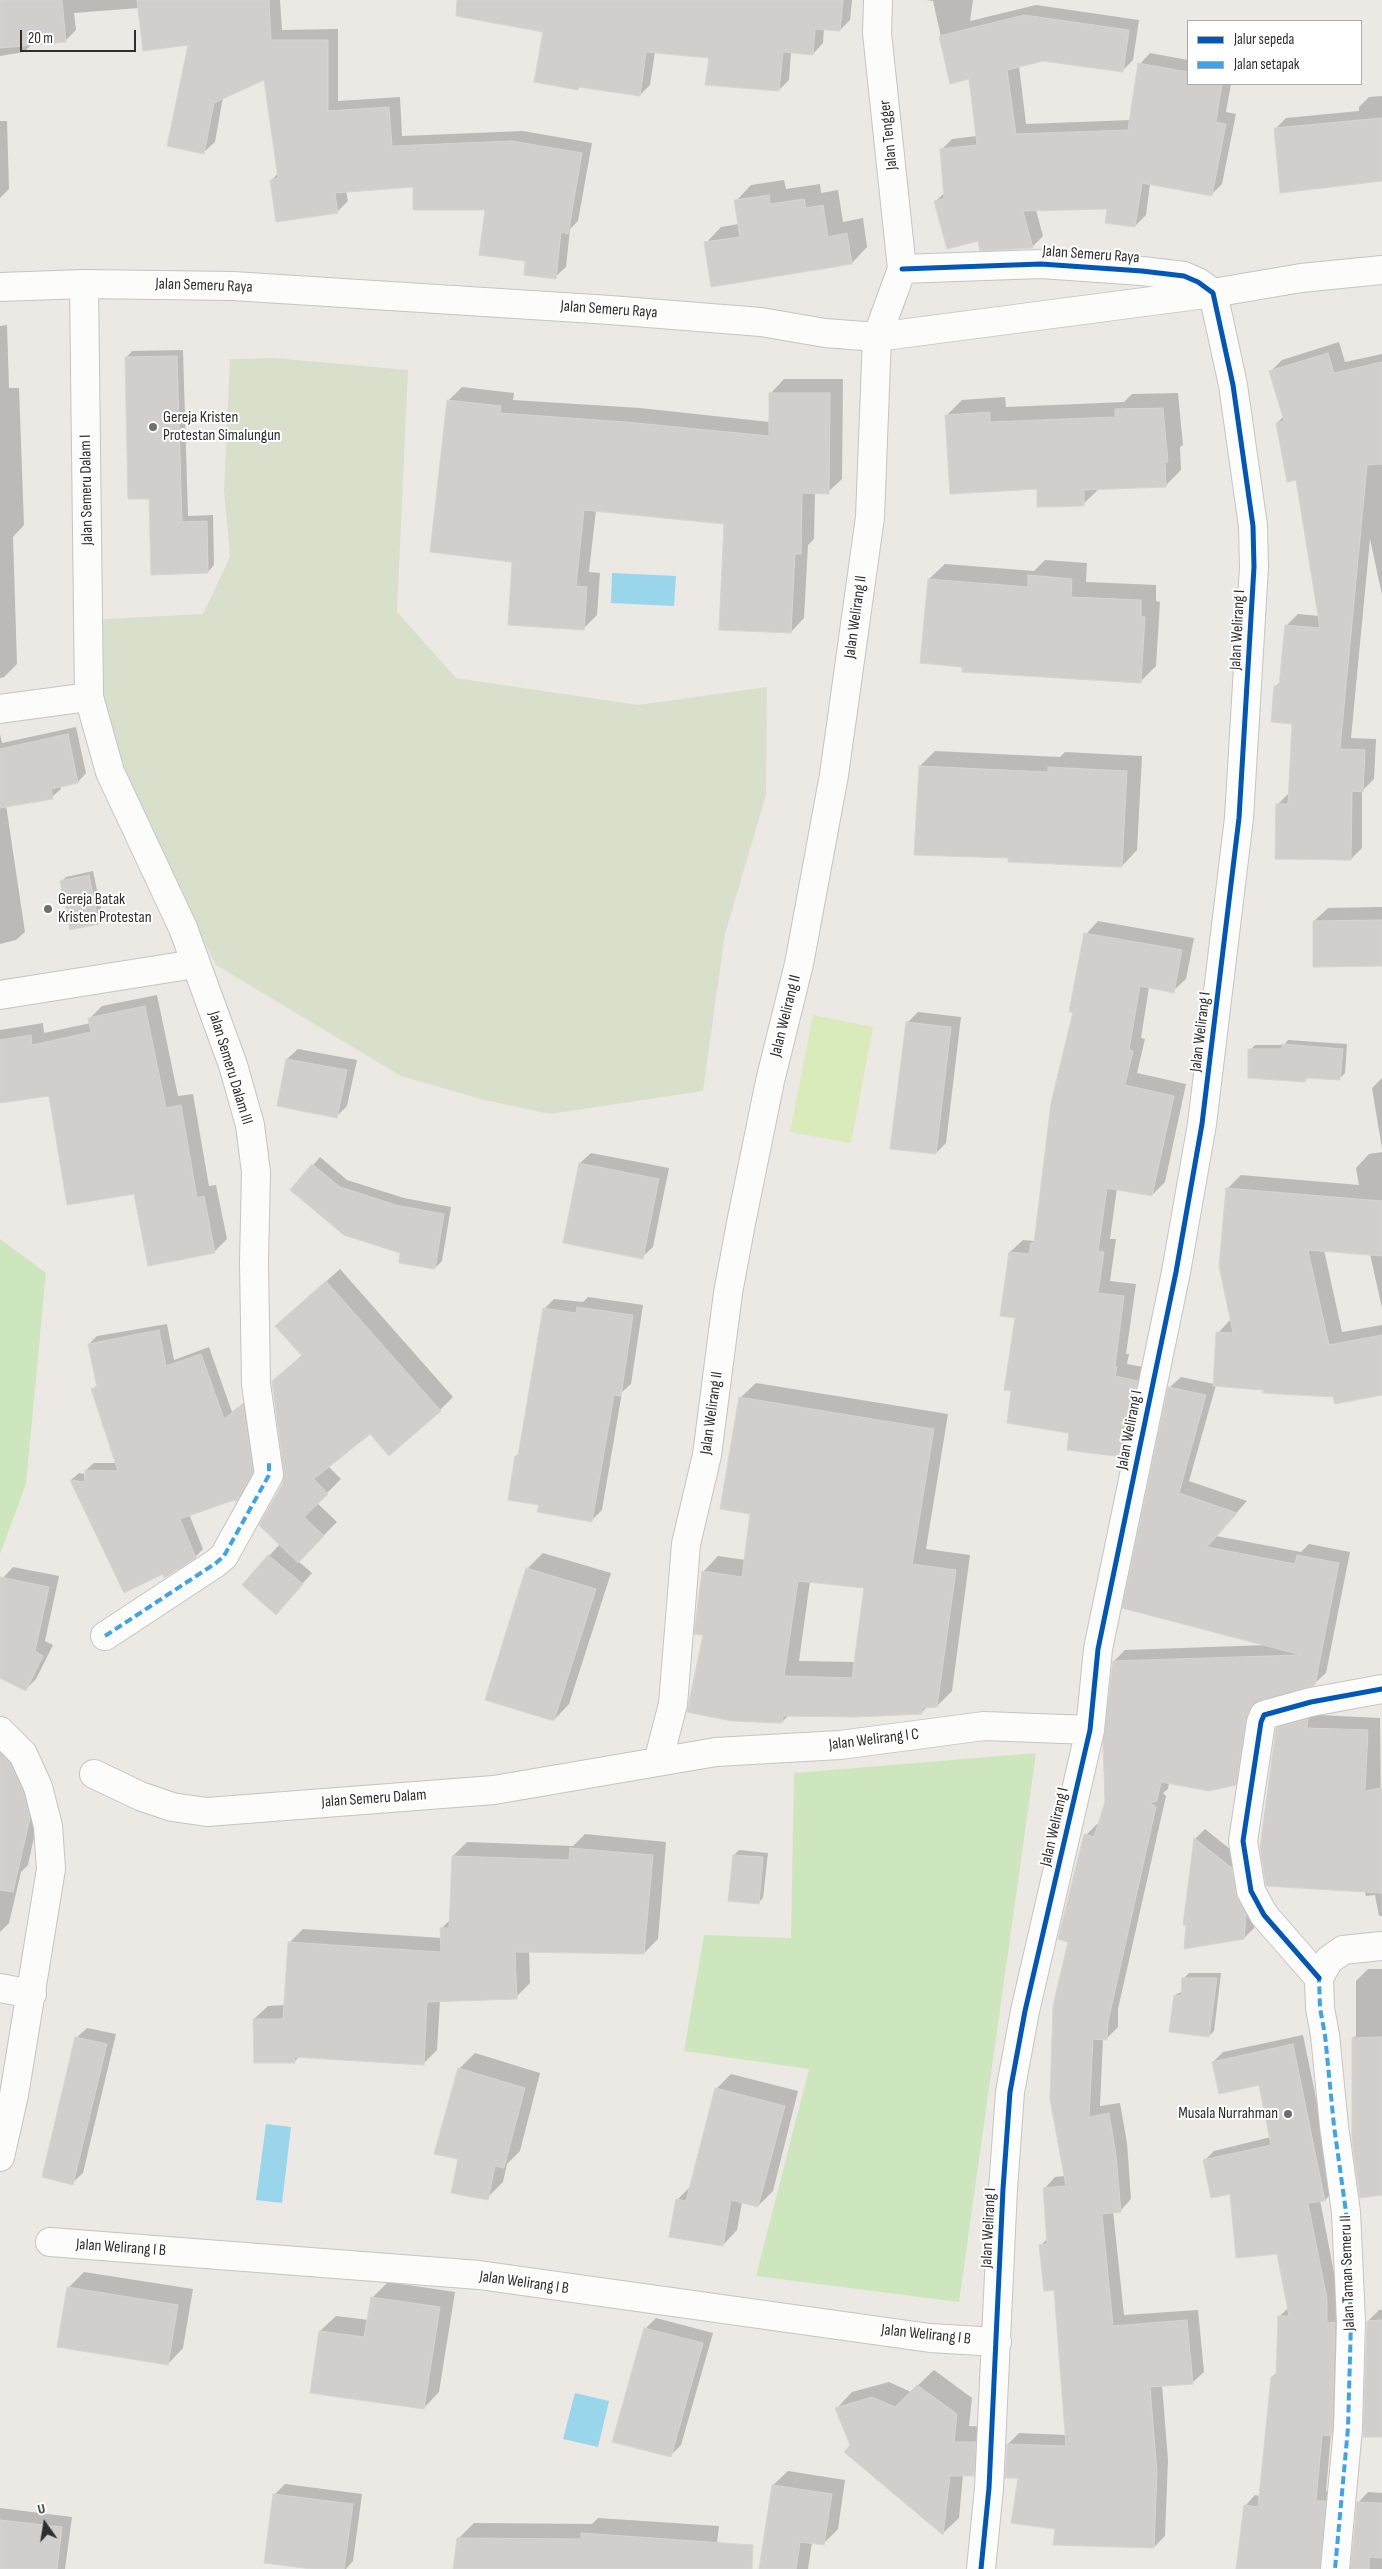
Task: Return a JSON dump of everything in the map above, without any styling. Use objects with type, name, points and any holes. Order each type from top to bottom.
[{"type":"street","name":"Jalan Tengger","points":[[878,0],[877,34],[902,269]]},
{"type":"street","name":"Jalan Semeru Raya","points":[[902,269],[1041,264],[1142,271],[1184,276],[1198,282],[1213,293]]},
{"type":"street","name":"Jalan Welirang II","points":[[658,1762],[673,1704],[686,1544],[707,1455],[738,1241],[770,1081],[799,964],[834,776],[870,517],[877,337],[902,269]]},
{"type":"street","name":"Jalan Semeru Raya","points":[[0,287],[84,284],[233,286],[610,310],[761,322],[825,333],[877,337],[1213,293],[1301,278],[1382,270]]},
{"type":"street","name":"Jalan Semeru Dalam I","points":[[84,284],[89,697]]},
{"type":"street","name":"Jalan Welirang I","points":[[981,2569],[989,2488],[1010,2092],[1024,2011],[1090,1730],[1098,1650],[1176,1272],[1202,1124],[1239,818],[1254,567],[1253,526],[1232,376],[1213,293]]},
{"type":"street","points":[[0,709],[89,697]]},
{"type":"street","name":"Jalan Semeru Dalam III","points":[[89,697],[110,772],[183,928],[233,1065],[250,1125],[256,1172],[254,1262],[256,1384],[270,1475],[224,1556],[104,1636]]},
{"type":"street","points":[[0,995],[195,964]]},
{"type":"street","points":[[1382,1689],[1312,1702],[1264,1715],[1243,1842],[1251,1891],[1264,1916],[1319,1978],[1329,1960],[1343,1950],[1382,1946]]},
{"type":"street","name":"Jalan Welirang I C","points":[[658,1762],[716,1752],[840,1745],[984,1726],[1090,1730]]},
{"type":"street","points":[[0,1731],[23,1754],[38,1787],[48,1826],[51,1869],[32,1994],[14,2095],[0,2157]]},
{"type":"street","name":"Jalan Semeru Dalam","points":[[94,1774],[140,1796],[172,1807],[207,1812],[494,1790],[658,1762]]},
{"type":"street","name":"Jalan Taman Semeru II","points":[[1319,1978],[1320,2008],[1325,2035],[1334,2126],[1346,2212],[1351,2322],[1348,2428],[1335,2569]]},
{"type":"street","points":[[0,1988],[32,1994]]},
{"type":"street","name":"Jalan Welirang I B","points":[[50,2242],[479,2275],[930,2338],[997,2342]]},
{"type":"green space","points":[[274,358],[408,370],[397,612],[456,678],[638,705],[767,687],[766,795],[725,934],[703,1091],[550,1114],[484,1100],[401,1076],[216,965],[141,821],[104,733],[87,620],[203,614],[230,557],[224,490],[230,359]]},
{"type":"green space","points":[[813,1015],[873,1027],[851,1143],[790,1132]]},
{"type":"green space","points":[[0,1239],[46,1273],[26,1484],[0,1554]]},
{"type":"green space","points":[[1036,1753],[959,2302],[756,2276],[809,2069],[684,2051],[704,1935],[791,1938],[794,1773]]},
{"type":"water","points":[[612,573],[676,576],[674,606],[611,603]]},
{"type":"water","points":[[266,2124],[291,2127],[282,2203],[256,2200]]},
{"type":"water","points":[[575,2393],[609,2401],[598,2447],[563,2439]]},
{"type":"building","points":[[0,0],[62,0],[66,42],[0,48]]},
{"type":"building","points":[[137,0],[269,0],[271,40],[328,40],[328,111],[389,107],[392,146],[512,141],[582,153],[568,234],[561,232],[556,279],[524,275],[525,261],[479,255],[485,210],[413,210],[413,187],[335,193],[338,213],[276,222],[270,180],[278,178],[264,80],[214,103],[204,154],[167,146],[188,45],[143,51]]},
{"type":"building","points":[[457,0],[843,0],[840,31],[815,29],[813,55],[783,52],[779,91],[705,85],[709,58],[646,52],[640,96],[579,87],[578,90],[534,82],[543,32],[456,16]]},
{"type":"building","points":[[1024,15],[1129,30],[1123,72],[1043,61],[1007,70],[1016,134],[1128,130],[1138,63],[1187,72],[1187,85],[1222,85],[1216,122],[1226,124],[1212,196],[1142,183],[1135,227],[1105,223],[1107,209],[1023,211],[1033,248],[980,251],[978,241],[947,249],[934,201],[944,199],[940,149],[977,145],[969,79],[950,84],[939,36]]},
{"type":"building","points":[[1382,118],[1382,181],[1280,193],[1274,128]]},
{"type":"building","points":[[769,195],[770,204],[804,199],[806,208],[823,205],[828,237],[847,233],[852,264],[711,287],[704,242],[740,237],[734,200]]},
{"type":"building","points":[[1328,353],[1334,373],[1382,362],[1382,464],[1367,465],[1340,749],[1365,750],[1363,792],[1352,791],[1351,860],[1275,859],[1276,804],[1288,804],[1292,724],[1271,722],[1274,686],[1279,686],[1285,625],[1320,628],[1296,480],[1287,482],[1276,423],[1284,421],[1269,371]]},
{"type":"building","name":"Gereja Kristen Protestan Simalungun","points":[[177,356],[182,522],[207,521],[208,573],[151,575],[149,499],[128,499],[125,357]]},
{"type":"building","points":[[769,393],[830,393],[829,494],[802,493],[801,554],[795,554],[791,633],[719,630],[724,524],[584,510],[576,586],[587,587],[584,630],[508,625],[512,562],[430,552],[447,400],[501,406],[500,413],[626,422],[769,436]]},
{"type":"building","points":[[1163,408],[1168,462],[1165,462],[1166,487],[1084,490],[1084,506],[1037,507],[1037,489],[950,494],[945,415],[990,412],[990,422],[1115,417],[1115,409]]},
{"type":"building","points":[[1028,575],[1072,579],[1071,597],[1141,600],[1141,616],[1145,617],[1141,683],[962,672],[962,667],[920,663],[928,579],[1028,587]]},
{"type":"building","points":[[68,734],[78,783],[51,789],[53,799],[0,808],[0,749]]},
{"type":"building","points":[[919,766],[1048,772],[1048,767],[1127,771],[1122,867],[1008,862],[1008,858],[914,855]]},
{"type":"building","points":[[89,875],[99,924],[70,930],[60,881]]},
{"type":"building","points":[[1382,920],[1382,966],[1313,967],[1313,921]]},
{"type":"building","points":[[1084,933],[1182,950],[1174,993],[1140,986],[1129,1050],[1133,1051],[1125,1085],[1174,1096],[1152,1196],[1107,1188],[1098,1251],[1104,1252],[1098,1293],[1124,1296],[1115,1376],[1138,1381],[1122,1457],[1067,1450],[1069,1433],[1007,1423],[1011,1391],[1004,1390],[1015,1318],[1000,1316],[1009,1252],[1029,1254],[1031,1243],[1034,1243],[1051,1103],[1073,1012],[1069,1012]]},
{"type":"building","points":[[145,1006],[166,1108],[181,1105],[197,1198],[204,1196],[215,1253],[148,1266],[134,1194],[67,1205],[49,1096],[0,1103],[0,1040],[31,1035],[32,1045],[91,1032],[88,1018]]},
{"type":"building","points":[[906,1022],[951,1027],[936,1154],[890,1149]]},
{"type":"building","points":[[1282,1044],[1343,1049],[1340,1080],[1306,1078],[1305,1082],[1248,1078],[1248,1049],[1282,1049]]},
{"type":"building","points":[[286,1059],[347,1070],[337,1118],[277,1106]]},
{"type":"building","points":[[579,1163],[659,1179],[643,1259],[563,1243]]},
{"type":"building","points":[[312,1164],[340,1187],[396,1205],[444,1214],[435,1269],[399,1263],[400,1253],[344,1235],[290,1190]]},
{"type":"building","points":[[1226,1188],[1382,1201],[1382,1256],[1308,1250],[1329,1345],[1382,1335],[1382,1395],[1335,1404],[1333,1397],[1263,1393],[1263,1390],[1213,1386],[1216,1332],[1233,1333],[1219,1266]]},
{"type":"building","points":[[326,1281],[441,1411],[389,1456],[370,1434],[314,1479],[328,1494],[304,1517],[324,1536],[298,1563],[259,1525],[283,1483],[284,1473],[272,1381],[302,1356],[275,1326]]},
{"type":"building","points":[[577,1307],[633,1315],[621,1396],[614,1395],[592,1522],[537,1512],[539,1505],[508,1500],[515,1456],[518,1456],[543,1308],[576,1313]]},
{"type":"building","points":[[159,1330],[166,1366],[201,1354],[224,1419],[243,1404],[253,1472],[236,1502],[234,1500],[180,1519],[196,1558],[164,1578],[163,1574],[124,1593],[70,1480],[84,1482],[85,1470],[118,1471],[91,1389],[97,1387],[88,1344]]},
{"type":"building","points":[[1168,1387],[1206,1395],[1179,1493],[1237,1513],[1207,1547],[1295,1564],[1297,1555],[1339,1563],[1315,1685],[1253,1704],[1246,1719],[1236,1785],[1209,1791],[1161,1782],[1157,1801],[1150,1803],[1156,1807],[1108,2022],[1107,2040],[1093,2039],[1089,2117],[1109,2113],[1116,2155],[1121,2212],[1102,2214],[1113,2326],[1187,2320],[1193,2384],[1150,2387],[1157,2472],[1154,2548],[1053,2545],[1055,2529],[1011,2523],[1018,2478],[1005,2478],[1007,2444],[1066,2446],[1054,2290],[1044,2291],[1039,2245],[1047,2244],[1043,2188],[1066,2186],[1050,2099],[1053,2006],[1068,1942],[1058,1939],[1084,1834],[1094,1837],[1105,1802],[1103,1743],[1113,1661],[1301,1655],[1122,1608]]},
{"type":"building","points":[[739,1397],[934,1429],[912,1564],[956,1570],[937,1707],[922,1708],[922,1714],[855,1717],[783,1716],[782,1723],[732,1721],[687,1712],[703,1635],[694,1634],[702,1571],[742,1577],[750,1514],[720,1509]],"holes":[[[798,1581],[864,1588],[852,1678],[784,1676]]]},
{"type":"building","points":[[268,1555],[303,1584],[276,1615],[242,1585]]},
{"type":"building","points":[[526,1568],[596,1589],[554,1721],[485,1700]]},
{"type":"building","points":[[0,1577],[49,1587],[35,1651],[43,1656],[26,1691],[0,1678]]},
{"type":"building","points":[[1308,1719],[1307,1728],[1368,1730],[1365,1791],[1382,1788],[1382,1893],[1266,1886],[1260,1848],[1276,1728]]},
{"type":"building","points":[[0,1753],[10,1763],[23,1792],[30,1818],[13,1892],[0,1890]]},
{"type":"building","points":[[1194,1838],[1232,1868],[1236,1894],[1246,1915],[1244,1939],[1184,1949],[1186,1925],[1183,1925]]},
{"type":"building","points":[[570,1848],[653,1855],[644,1954],[515,1952],[517,1999],[427,2002],[424,2065],[294,2057],[295,2063],[254,2063],[253,2019],[283,2019],[288,1942],[441,1952],[440,1928],[449,1928],[452,1856],[569,1860]]},
{"type":"building","points":[[733,1855],[763,1857],[759,1904],[728,1901]]},
{"type":"building","points":[[1182,1978],[1217,1978],[1209,2037],[1169,2032],[1174,1995],[1181,1996]]},
{"type":"building","points":[[75,2037],[107,2044],[73,2185],[42,2177]]},
{"type":"building","points":[[1382,2037],[1382,2195],[1360,2198],[1352,2141],[1352,2038]]},
{"type":"building","points":[[1293,2044],[1325,2201],[1308,2203],[1327,2299],[1327,2323],[1335,2322],[1332,2436],[1322,2435],[1316,2501],[1326,2501],[1320,2569],[1236,2569],[1244,2505],[1258,2507],[1271,2377],[1276,2377],[1278,2316],[1289,2316],[1277,2254],[1236,2258],[1230,2194],[1211,2198],[1203,2160],[1271,2145],[1259,2085],[1219,2094],[1212,2062]]},
{"type":"building","points":[[458,2068],[525,2088],[504,2168],[495,2166],[488,2200],[451,2193],[458,2159],[434,2154]]},
{"type":"building","points":[[715,2088],[785,2106],[758,2207],[731,2200],[723,2246],[669,2237],[676,2199],[686,2201]]},
{"type":"building","points":[[67,2287],[178,2305],[168,2365],[57,2347]]},
{"type":"building","points":[[371,2297],[440,2307],[424,2409],[310,2393],[319,2331],[364,2337]]},
{"type":"building","points":[[1382,2320],[1382,2437],[1363,2437],[1367,2321]]},
{"type":"building","points":[[644,2328],[703,2343],[671,2457],[612,2442]]},
{"type":"building","points":[[917,2385],[957,2414],[954,2442],[976,2442],[974,2476],[950,2476],[943,2535],[844,2452],[850,2445],[835,2408],[872,2397],[895,2407]]},
{"type":"building","points":[[772,2485],[832,2494],[824,2545],[800,2542],[796,2569],[759,2569]]},
{"type":"building","points":[[273,2494],[353,2504],[344,2569],[312,2569],[264,2563]]},
{"type":"building","points":[[1357,2502],[1382,2503],[1382,2558],[1369,2557],[1369,2569],[1351,2569]]},
{"type":"building","points":[[0,2520],[62,2527],[57,2569],[0,2569]]},
{"type":"building","points":[[581,2533],[753,2545],[752,2569],[453,2569],[457,2538],[581,2539]]},
{"type":"marked path","points":[[105,1636],[224,1556],[269,1475],[269,1462]]},
{"type":"marked path","points":[[1317,1975],[1319,1978],[1320,2008],[1325,2035],[1334,2126],[1346,2212],[1351,2322],[1348,2428],[1335,2569]]},
{"type":"cycle path","points":[[902,269],[1041,264],[1142,271],[1184,276],[1198,282],[1213,293],[1233,385],[1253,526],[1254,567],[1239,818],[1202,1124],[1176,1272],[1098,1649],[1090,1730],[1025,2011],[1010,2092],[1003,2189],[989,2488],[981,2569]]},
{"type":"cycle path","points":[[1319,1978],[1264,1915],[1251,1891],[1243,1841],[1261,1722],[1264,1715],[1311,1702],[1382,1689]]},
{"type":"place","name":"Gereja Kristen Protestan Simalungun","points":[[153,427]]},
{"type":"place","name":"Gereja Batak Kristen Protestan","points":[[48,909]]},
{"type":"place","name":"Musala Nurrahman","points":[[1288,2114]]}]
